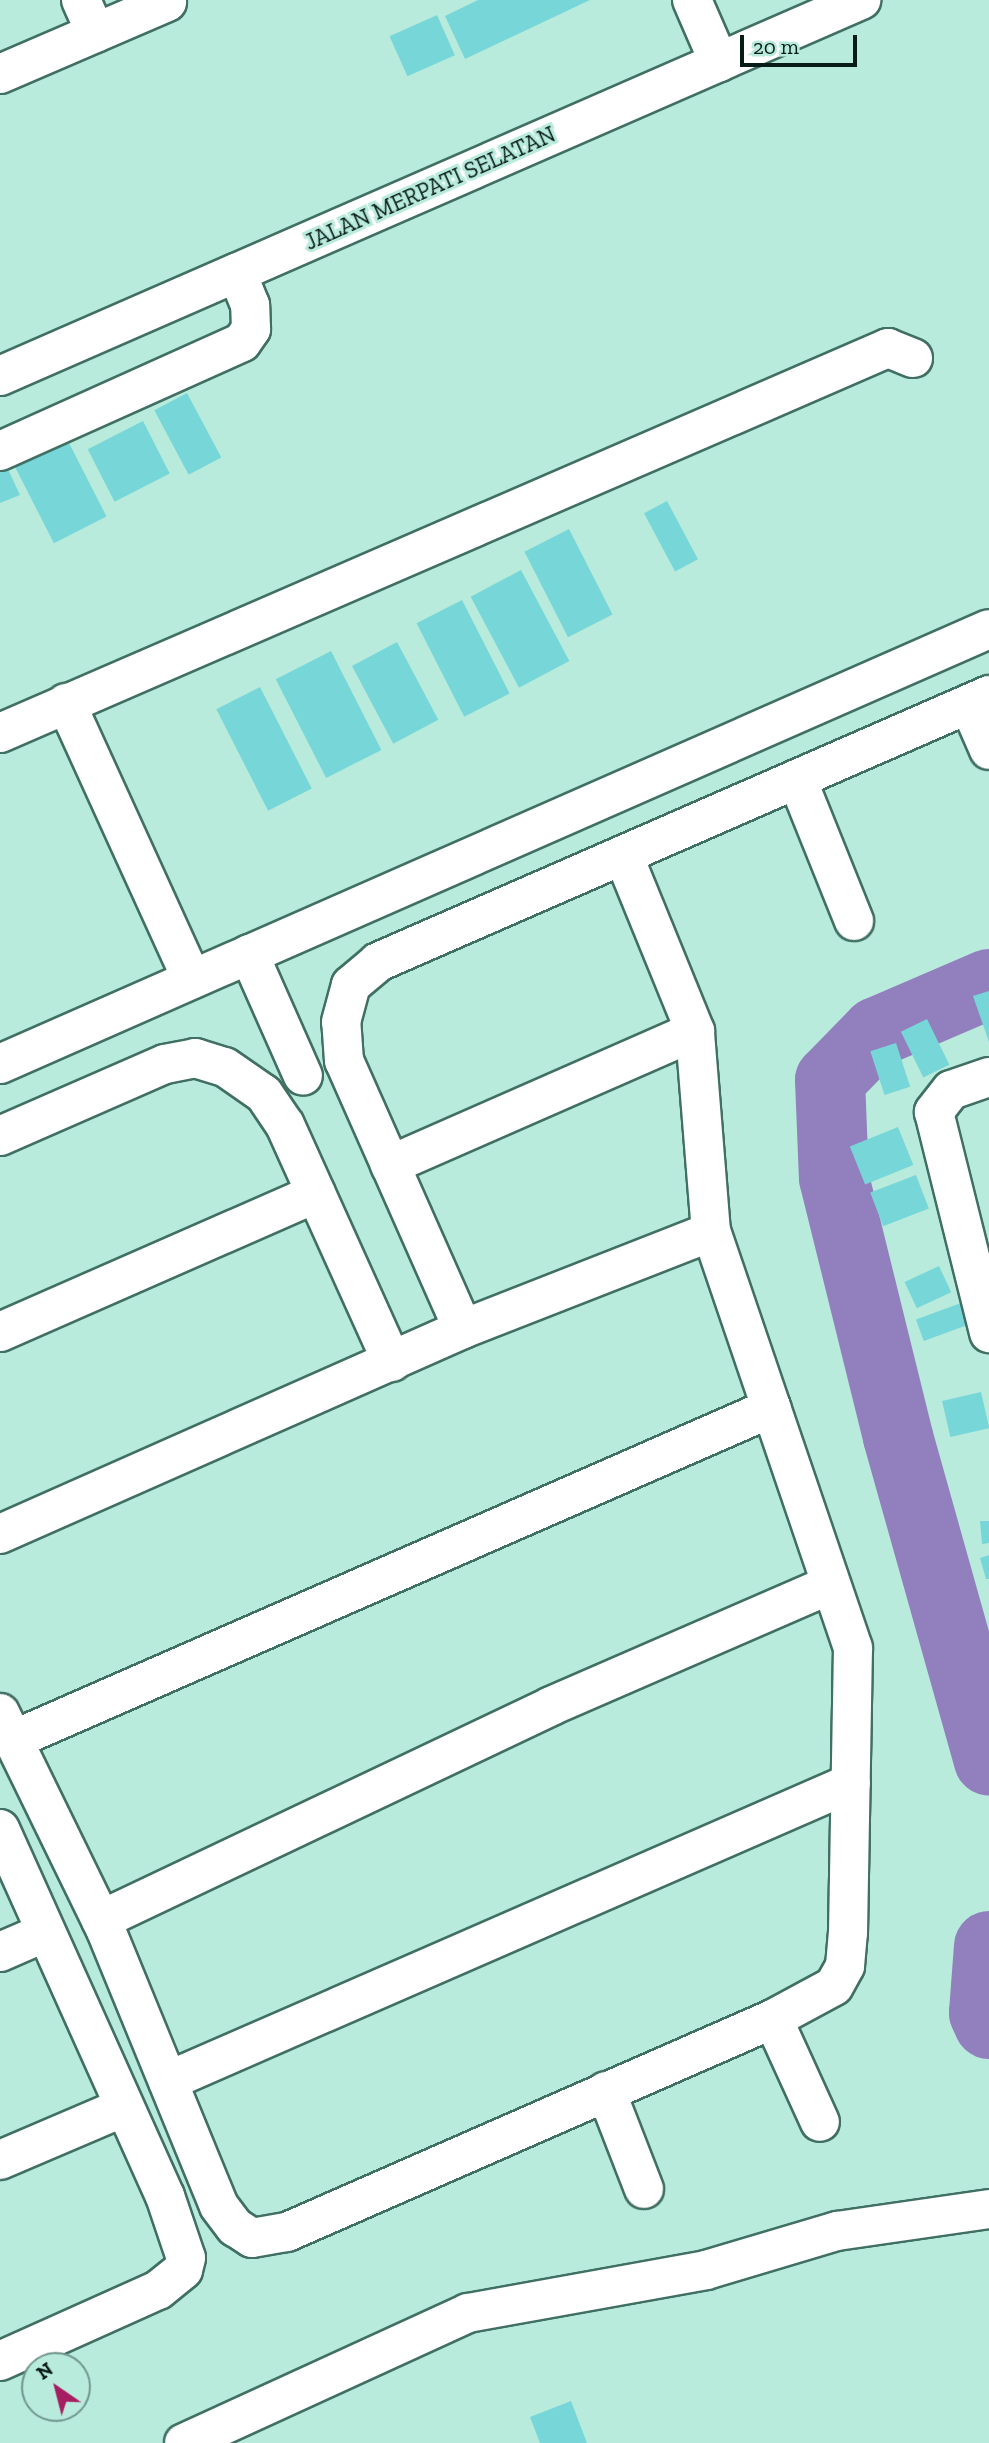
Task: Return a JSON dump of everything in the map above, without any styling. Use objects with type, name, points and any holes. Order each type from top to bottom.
[{"type":"street","points":[[692,0],[719,62]]},
{"type":"street","name":"JALAN MERPATI SELATAN","points":[[0,376],[861,0]]},
{"type":"street","points":[[0,74],[88,17],[167,2]]},
{"type":"street","points":[[0,451],[242,342],[251,329],[250,305],[237,273]]},
{"type":"street","points":[[0,733],[888,348],[913,358]]},
{"type":"street","points":[[0,1064],[989,629]]},
{"type":"street","points":[[463,1329],[344,1061],[341,1022],[351,985],[378,962],[979,699],[989,750]]},
{"type":"street","points":[[66,703],[192,979]]},
{"type":"street","points":[[797,779],[854,921]]},
{"type":"street","points":[[623,855],[695,1031],[711,1233],[771,1408],[853,1648],[845,1966],[834,1986],[773,2019],[267,2239],[252,2238],[235,2227],[219,2206],[101,1920],[7,1726],[771,1408]]},
{"type":"street","points":[[249,954],[303,1076]]},
{"type":"street","points":[[390,1165],[695,1031]]},
{"type":"street","points":[[0,1136],[165,1065],[195,1058],[225,1067],[264,1094],[285,1125],[392,1362]]},
{"type":"street","points":[[264,1094],[344,1061]]},
{"type":"street","points":[[989,1077],[951,1090],[934,1112],[989,1333]]},
{"type":"street","points":[[0,1332],[316,1194]]},
{"type":"street","points":[[0,1534],[463,1329],[711,1233]]},
{"type":"street","points":[[101,1920],[551,1706],[831,1584]]},
{"type":"street","points":[[168,2081],[851,1783]]},
{"type":"street","points":[[0,1829],[44,1933],[183,2240],[183,2270],[158,2290],[0,2361]]},
{"type":"street","points":[[0,1952],[44,1933]]},
{"type":"street","points":[[773,2019],[821,2122]]},
{"type":"street","points":[[607,2091],[644,2189]]},
{"type":"street","points":[[0,2160],[124,2107]]},
{"type":"street","points":[[184,2443],[468,2313],[706,2270],[824,2234],[989,2209]]},
{"type":"building","points":[[478,0],[590,0],[465,59],[445,16]]},
{"type":"building","points":[[437,15],[455,55],[407,76],[389,36]]},
{"type":"building","points":[[187,393],[221,457],[189,475],[154,410]]},
{"type":"building","points":[[143,421],[170,474],[115,502],[88,449]]},
{"type":"building","points":[[67,439],[106,517],[54,543],[14,466]]},
{"type":"building","points":[[7,467],[20,495],[0,503],[0,470]]},
{"type":"building","points":[[667,501],[698,559],[675,571],[644,513]]},
{"type":"building","points":[[569,529],[613,615],[568,637],[524,552]]},
{"type":"building","points":[[521,570],[569,661],[519,688],[471,597]]},
{"type":"building","points":[[462,600],[510,694],[464,717],[417,623]]},
{"type":"building","points":[[397,642],[438,720],[393,744],[352,666]]},
{"type":"building","points":[[331,651],[381,750],[326,778],[276,679]]},
{"type":"building","points":[[260,687],[312,789],[268,811],[216,709]]},
{"type":"building","points":[[989,991],[989,1042],[973,996]]},
{"type":"building","points":[[927,1019],[949,1065],[923,1078],[901,1032]]},
{"type":"building","points":[[896,1043],[910,1087],[885,1095],[870,1051]]},
{"type":"building","points":[[898,1127],[913,1165],[865,1184],[850,1146]]},
{"type":"building","points":[[916,1175],[929,1209],[883,1226],[870,1193]]},
{"type":"building","points":[[939,1266],[951,1292],[917,1308],[905,1282]]},
{"type":"building","points":[[961,1303],[969,1325],[924,1341],[916,1319]]},
{"type":"building","points":[[981,1392],[989,1428],[950,1437],[942,1401]]},
{"type":"building","points":[[980,1521],[989,1521],[989,1543],[982,1544]]},
{"type":"building","points":[[989,1555],[989,1579],[986,1579],[980,1558]]},
{"type":"building","points":[[571,2401],[587,2443],[540,2443],[530,2417]]},
{"type":"waterway","points":[[989,984],[877,1032],[830,1080],[834,1178],[898,1437],[989,1760]]},
{"type":"waterway","points":[[989,1946],[984,2013],[989,2024]]}]
